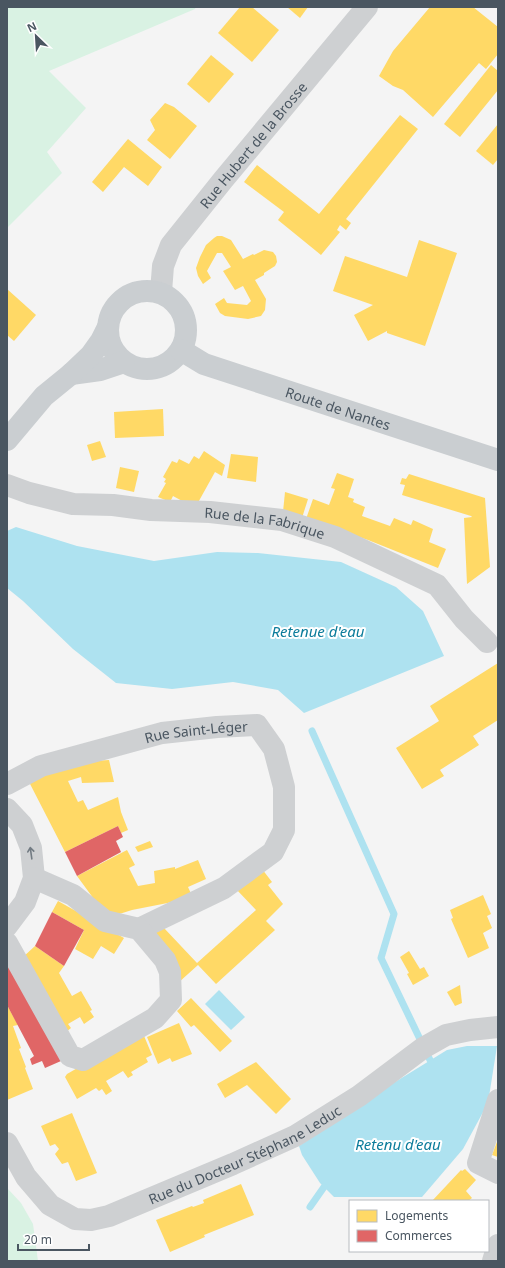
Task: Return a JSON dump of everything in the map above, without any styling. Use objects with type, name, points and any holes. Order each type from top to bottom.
[{"type":"main road","points":[[7,440],[44,396],[72,374],[92,355],[107,329],[110,314],[119,302],[131,293],[146,290],[161,292],[173,299],[182,310],[186,323],[186,338],[181,350],[173,360],[162,366],[149,369],[136,368],[124,362],[115,353],[109,342],[107,329]]},
{"type":"main road","name":"Route de Nantes","points":[[181,350],[204,364],[498,460]]},
{"type":"main road","points":[[72,374],[100,370],[124,362]]},
{"type":"street","name":"Rue Hubert de la Brosse","points":[[161,292],[164,266],[172,245],[223,180],[367,7]]},
{"type":"street","name":"Rue de la Fabrique","points":[[7,485],[29,493],[73,504],[113,505],[151,510],[210,512],[282,520],[335,537],[436,585],[464,619],[488,642]]},
{"type":"street","name":"Rue Saint-Léger","points":[[7,784],[41,766],[162,732],[218,726],[257,725],[274,749],[284,787],[284,830],[273,852],[224,888],[139,929]]},
{"type":"street","points":[[7,809],[22,826],[31,848],[34,878],[25,902],[7,926]]},
{"type":"street","points":[[7,943],[70,1056],[83,1060],[155,1018],[171,1000],[170,972],[165,960],[139,929],[105,921],[73,895],[34,878]]},
{"type":"street","name":"Rue du Docteur Stéphane Leduc","points":[[7,1143],[26,1177],[50,1205],[75,1219],[91,1220],[109,1216],[233,1164],[295,1136],[359,1096],[424,1048],[446,1035],[470,1030],[498,1027]]},
{"type":"street","points":[[498,1100],[478,1162],[498,1172]]},
{"type":"street","points":[[493,1261],[498,1245]]},
{"type":"green space","points":[[7,7],[196,7],[195,9],[49,71],[86,108],[47,152],[62,173],[7,228]]},
{"type":"green space","points":[[7,1188],[21,1203],[33,1224],[38,1261],[7,1261]]},
{"type":"water","name":"Retenue d'eau","points":[[16,527],[77,546],[154,561],[217,552],[258,553],[341,562],[396,587],[423,611],[444,656],[304,713],[278,690],[233,682],[172,689],[116,683],[73,649],[23,601],[7,588],[7,531]]},
{"type":"water","points":[[219,990],[245,1017],[231,1030],[205,1004]]},
{"type":"water","name":"Retenu d'eau","points":[[467,1046],[497,1046],[488,1103],[463,1149],[422,1197],[334,1197],[320,1183],[302,1155],[299,1146],[387,1087],[447,1050]]},
{"type":"building: Logements","points":[[240,7],[252,7],[279,30],[252,62],[218,33]]},
{"type":"building: Logements","points":[[287,7],[308,7],[300,18]]},
{"type":"building: Logements","points":[[430,7],[473,7],[498,27],[498,54],[486,69],[479,63],[433,117],[403,90],[393,86],[379,76],[393,51]]},
{"type":"building: Logements","points":[[211,55],[234,74],[209,103],[187,84]]},
{"type":"building: Logements","points":[[491,65],[498,71],[498,90],[460,137],[444,124]]},
{"type":"building: Logements","points":[[165,103],[174,107],[197,126],[170,159],[147,140],[155,130],[150,120]]},
{"type":"building: Logements","points":[[400,115],[418,129],[346,219],[351,223],[346,230],[340,225],[337,230],[340,232],[321,255],[278,220],[284,212],[244,182],[257,165],[319,214]]},
{"type":"building: Logements","points":[[498,124],[498,159],[493,165],[476,151]]},
{"type":"building: Logements","points":[[128,139],[162,167],[148,186],[124,167],[103,192],[92,182]]},
{"type":"building: Logements","points":[[217,236],[222,236],[231,240],[243,259],[264,250],[273,252],[276,256],[277,262],[275,266],[255,280],[266,299],[265,310],[261,316],[248,319],[225,316],[220,313],[215,304],[224,298],[227,303],[247,305],[251,301],[243,286],[235,290],[223,271],[231,267],[222,253],[217,253],[207,271],[211,278],[203,284],[198,276],[196,268],[200,257],[206,245]]},
{"type":"building: Logements","points":[[419,240],[457,253],[425,346],[387,333],[387,331],[368,341],[354,315],[373,305],[333,291],[345,256],[407,277]]},
{"type":"building: Logements","points":[[7,289],[36,315],[14,341],[7,335]]},
{"type":"building: Logements","points":[[163,409],[164,436],[115,438],[114,412]]},
{"type":"building: Logements","points":[[100,441],[106,457],[92,461],[87,445]]},
{"type":"building: Logements","points":[[204,451],[225,465],[222,476],[215,472],[195,508],[173,496],[170,502],[158,497],[166,483],[164,482],[166,479],[163,477],[172,461],[177,463],[179,459],[189,464],[194,456],[199,459]]},
{"type":"building: Logements","points":[[231,454],[258,457],[256,482],[227,478]]},
{"type":"building: Logements","points":[[120,467],[139,471],[134,492],[116,488]]},
{"type":"building: Logements","points":[[337,473],[354,479],[348,497],[354,499],[353,502],[365,507],[362,516],[390,526],[394,518],[411,525],[413,520],[433,529],[429,542],[446,549],[438,568],[368,540],[306,519],[313,499],[329,505],[335,489],[331,488]]},
{"type":"building: Logements","points":[[409,474],[485,498],[490,567],[467,584],[464,518],[472,517],[402,495],[405,485],[400,484],[402,478],[406,479]]},
{"type":"building: Logements","points":[[285,492],[308,499],[302,518],[283,512]]},
{"type":"building: Logements","points":[[498,663],[498,720],[473,736],[479,745],[440,770],[444,776],[422,789],[396,748],[439,721],[430,706]]},
{"type":"building: Logements","points":[[109,760],[114,782],[82,783],[81,777],[68,781],[78,802],[83,800],[88,810],[118,797],[121,812],[128,830],[121,833],[118,826],[65,852],[28,780],[77,762]]},
{"type":"building: Logements","points":[[150,841],[153,847],[138,852],[135,847]]},
{"type":"building: Logements","points":[[127,850],[135,865],[129,868],[138,886],[155,883],[154,871],[175,867],[175,869],[198,860],[206,879],[188,887],[193,898],[132,910],[113,916],[99,906],[77,876]]},
{"type":"building: Logements","points":[[262,869],[272,882],[268,885],[283,904],[266,921],[275,930],[216,984],[198,965],[178,983],[151,935],[164,928],[197,963],[256,910],[236,889]]},
{"type":"building: Logements","points":[[483,895],[491,914],[487,916],[492,928],[483,933],[489,948],[468,958],[451,919],[453,918],[450,910]]},
{"type":"building: Logements","points":[[58,901],[124,938],[114,954],[101,946],[93,959],[75,949],[84,930],[52,912]]},
{"type":"building: Logements","points":[[35,946],[64,966],[59,973],[72,996],[81,991],[92,1010],[90,1011],[94,1017],[84,1024],[80,1017],[68,1024],[71,1028],[66,1032],[22,958]]},
{"type":"building: Logements","points":[[409,951],[420,969],[424,967],[429,976],[413,985],[407,974],[409,973],[400,957]]},
{"type":"building: Logements","points":[[460,985],[462,1003],[455,1006],[447,992]]},
{"type":"building: Logements","points":[[191,998],[232,1041],[220,1052],[194,1025],[191,1027],[177,1011]]},
{"type":"building: Logements","points":[[7,1005],[18,1025],[13,1026],[21,1048],[19,1049],[26,1067],[25,1068],[33,1089],[7,1100]]},
{"type":"building: Logements","points":[[179,1023],[192,1054],[172,1062],[170,1058],[158,1064],[147,1037]]},
{"type":"building: Logements","points":[[142,1031],[152,1055],[146,1058],[148,1062],[131,1072],[133,1075],[128,1078],[123,1071],[106,1081],[112,1091],[106,1095],[102,1089],[99,1091],[96,1088],[77,1099],[65,1077],[67,1074]]},
{"type":"building: Logements","points":[[256,1062],[291,1099],[276,1114],[247,1085],[225,1098],[217,1084]]},
{"type":"building: Logements","points":[[72,1113],[97,1173],[76,1181],[68,1162],[62,1164],[55,1154],[59,1149],[55,1144],[50,1146],[41,1126]]},
{"type":"building: Logements","points":[[498,1139],[498,1157],[492,1155]]},
{"type":"building: Logements","points":[[465,1169],[476,1180],[466,1191],[472,1198],[469,1200],[433,1200],[461,1170],[462,1171]]},
{"type":"building: Logements","points":[[241,1184],[254,1215],[204,1235],[205,1237],[170,1252],[156,1220],[204,1203],[203,1200]]},
{"type":"building: Commerces","points":[[118,826],[123,837],[116,841],[121,852],[77,876],[65,852]]},
{"type":"building: Commerces","points":[[52,912],[84,930],[64,966],[35,946]]},
{"type":"building: Commerces","points":[[14,964],[61,1061],[45,1068],[42,1061],[32,1065],[30,1059],[34,1056],[7,1005],[7,967]]},
{"type":"waterway","points":[[312,731],[394,914],[381,958],[430,1060]]},
{"type":"waterway","points":[[310,1207],[324,1187]]}]
